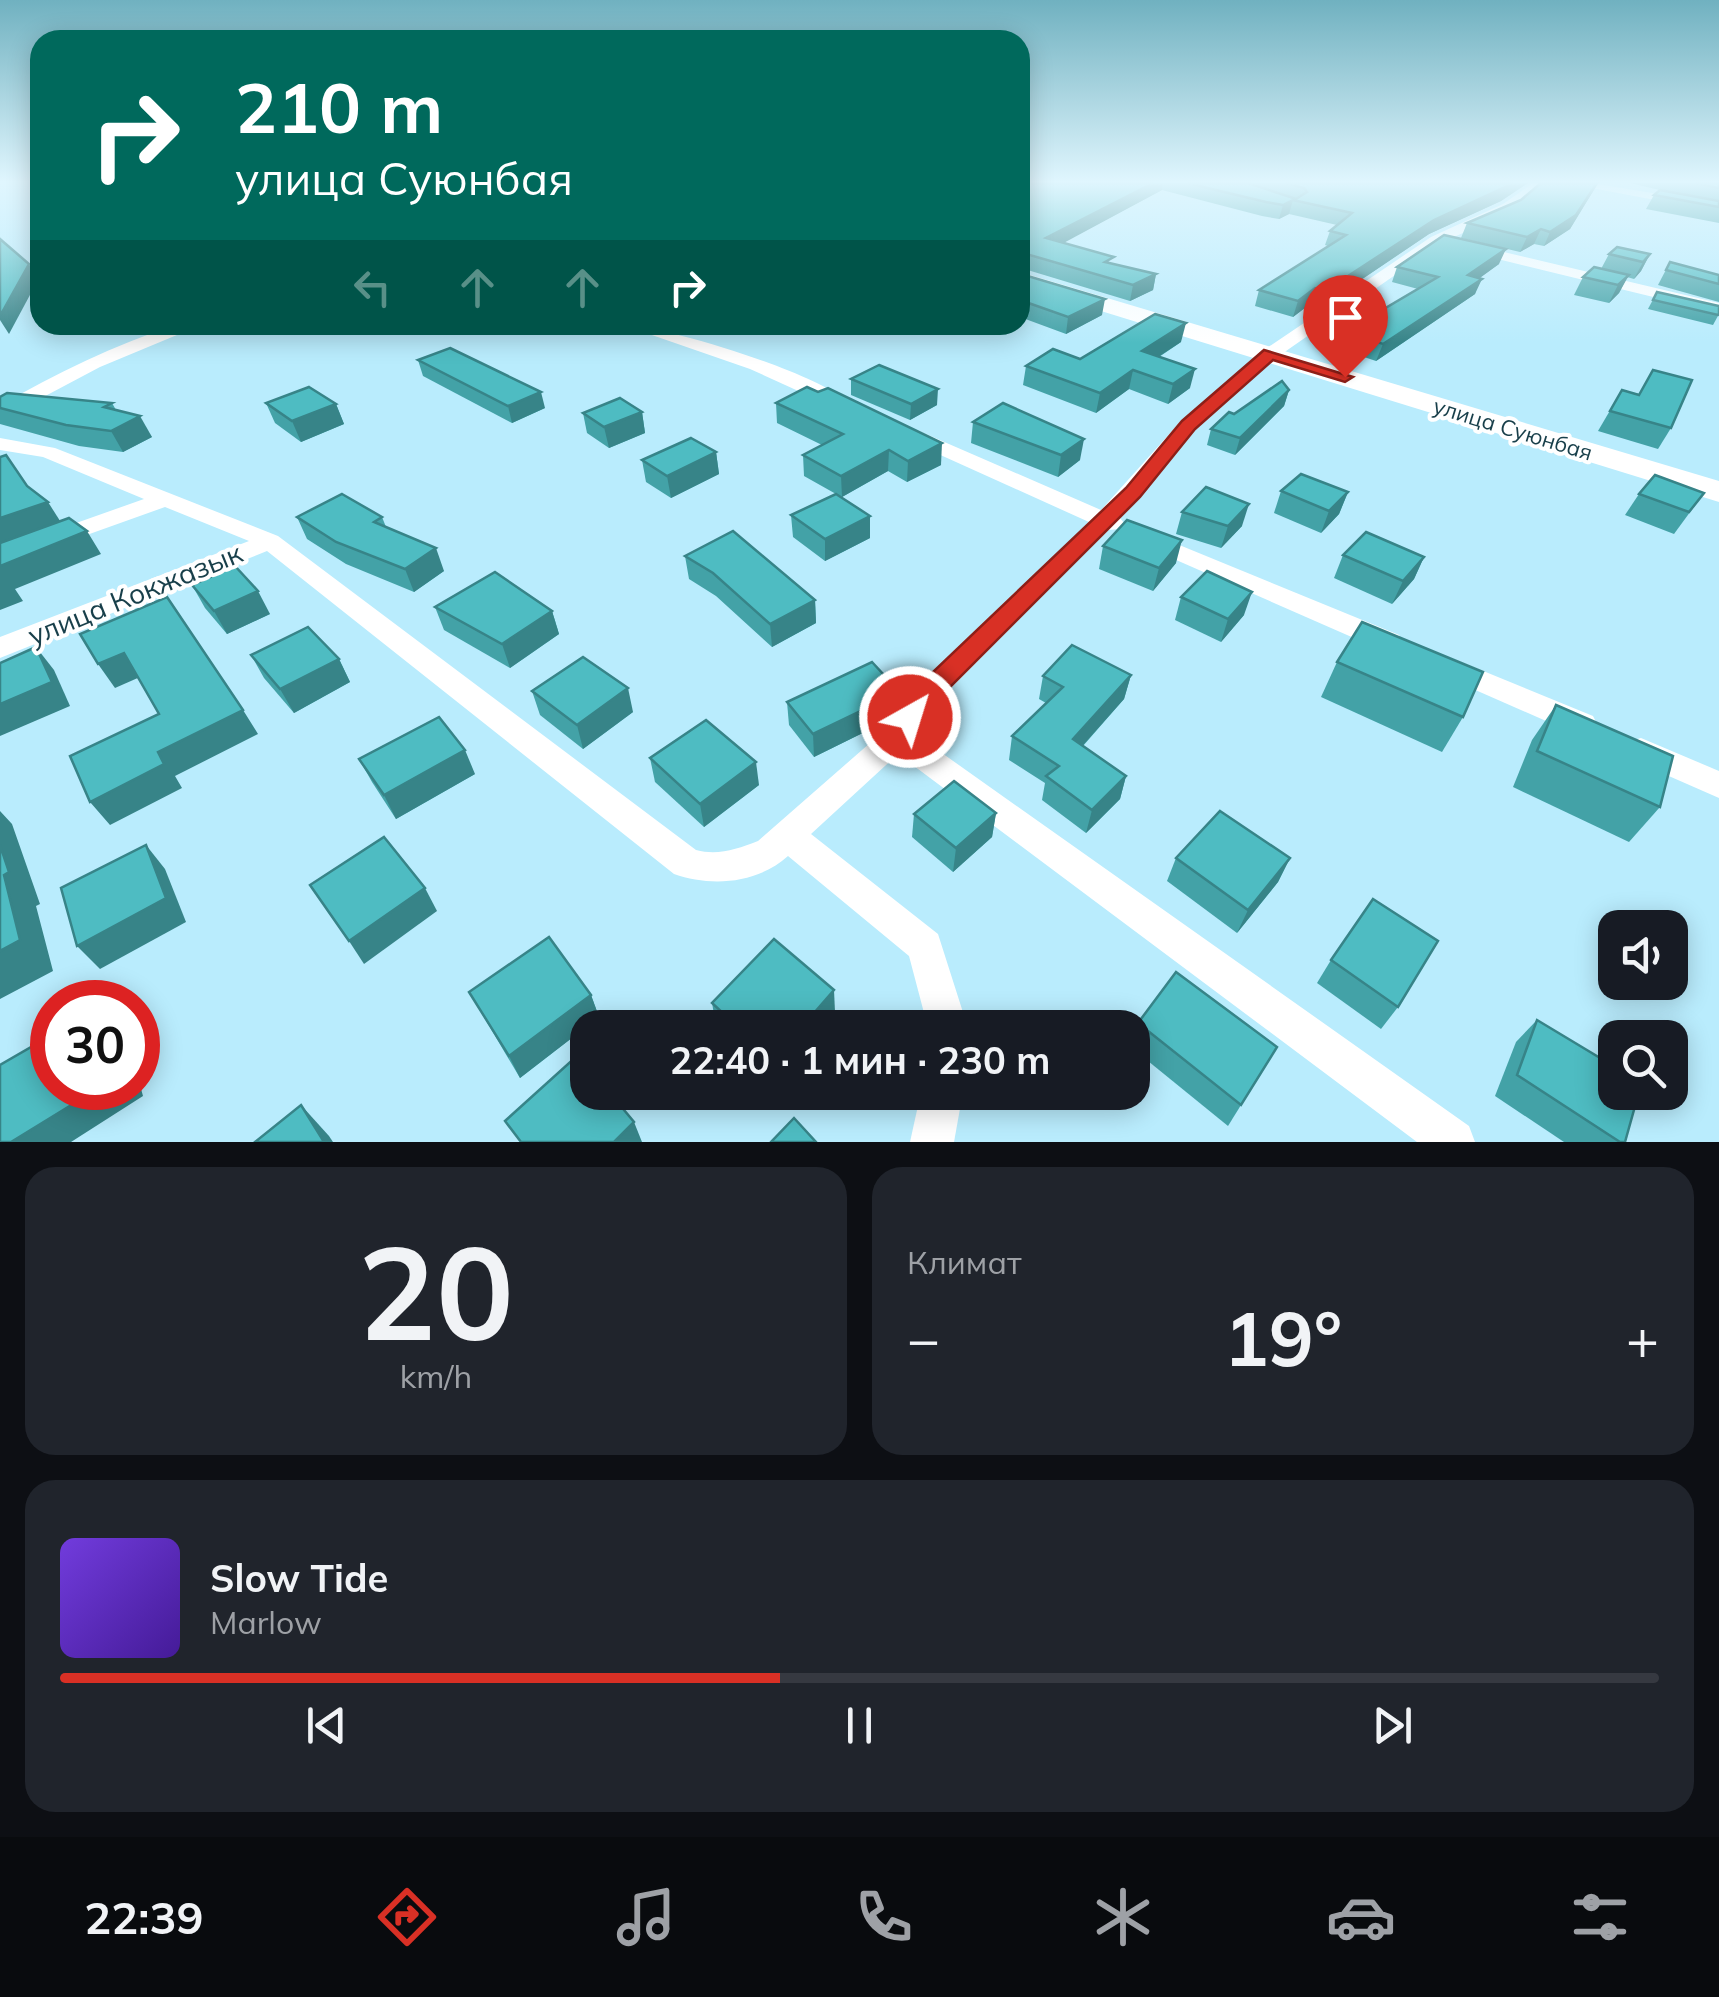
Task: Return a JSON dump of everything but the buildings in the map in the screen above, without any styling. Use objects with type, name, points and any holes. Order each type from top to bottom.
[{"type":"main road","name":"улица Суюнбая","points":[[1030,282],[1719,492]]},
{"type":"street","points":[[0,444],[48,452],[270,541],[686,862],[708,869],[736,865],[770,851],[897,737],[923,698],[1133,492],[1188,425],[1270,354],[1444,236]]},
{"type":"street","points":[[1436,240],[1719,308]]},
{"type":"street","points":[[0,414],[71,372],[161,335]]},
{"type":"street","points":[[661,335],[756,366],[1719,785]]},
{"type":"street","points":[[0,558],[165,499]]},
{"type":"street","name":"улица Кокжазык","points":[[0,648],[270,541]]},
{"type":"street","points":[[897,737],[1453,1142]]},
{"type":"street","points":[[787,835],[925,946],[943,1010]]},
{"type":"street","points":[[932,1142],[938,1110]]},
{"type":"route","points":[[910,717],[923,698],[1133,492],[1188,425],[1270,354],[1345,377]]}]
